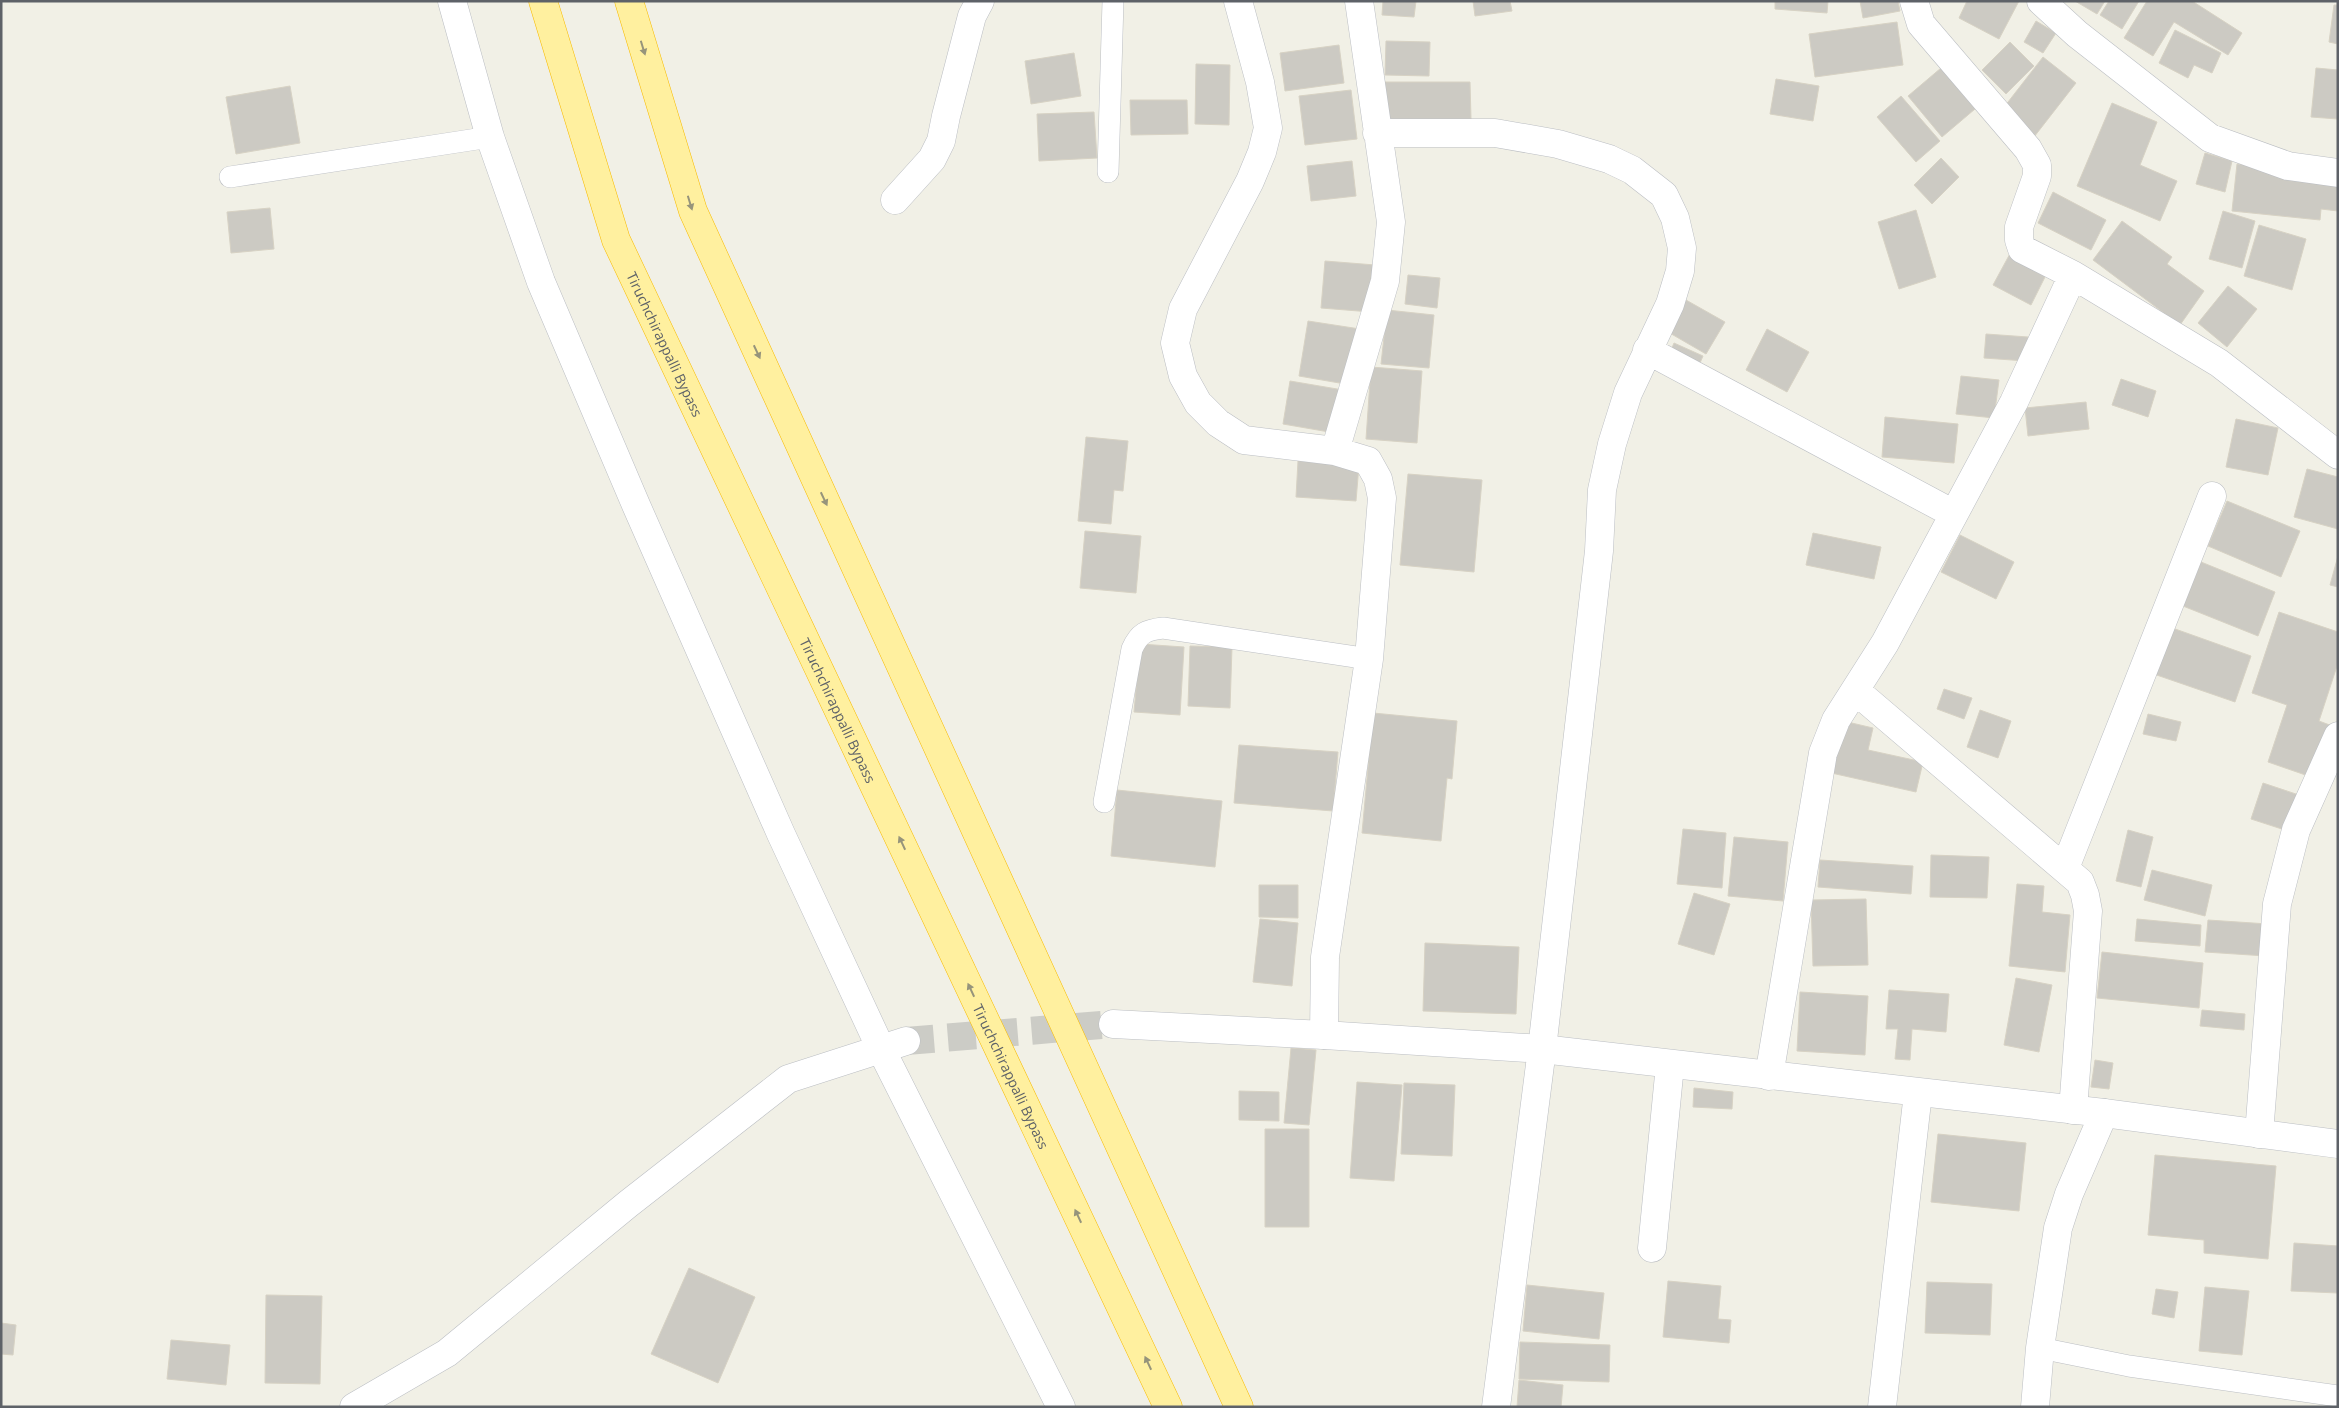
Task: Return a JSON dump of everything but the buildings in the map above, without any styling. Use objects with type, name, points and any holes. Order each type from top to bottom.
[{"type":"highway","name":"Tiruchchirappalli Bypass","points":[[543,1],[616,240],[1168,1407]]},
{"type":"highway","points":[[629,1],[692,212],[1239,1407]]},
{"type":"street","points":[[452,1],[490,137],[541,282],[632,496],[782,834],[894,1045],[1061,1407]]},
{"type":"street","points":[[895,200],[932,159],[941,141],[972,16],[980,1]]},
{"type":"street","points":[[1238,1],[1260,82],[1268,128],[1262,152],[1250,181],[1183,309],[1175,343],[1183,376],[1198,403],[1218,423],[1244,440],[1335,451],[1368,461],[1378,479],[1382,498],[1369,660],[1325,957],[1324,1035]]},
{"type":"street","points":[[1335,451],[1385,281],[1391,222],[1359,1]]},
{"type":"street","points":[[1914,1],[1921,24],[2028,149],[2037,165],[2037,176],[2019,227],[2018,240],[2022,249],[2073,275],[2219,364],[2338,455]]},
{"type":"street","points":[[2041,1],[2077,34],[2210,138],[2288,166],[2338,173]]},
{"type":"street","points":[[1377,133],[1495,133],[1558,144],[1609,160],[1632,170],[1664,195],[1675,218],[1682,248],[1680,271],[1670,304],[1628,393],[1612,444],[1602,490],[1599,551],[1542,1049],[1496,1407]]},
{"type":"street","points":[[1769,1076],[1823,753],[1836,720],[1885,643],[2014,402],[2073,275]]},
{"type":"street","points":[[1647,350],[1954,514]]},
{"type":"street","points":[[2065,868],[2212,496]]},
{"type":"street","points":[[1856,691],[2080,882],[2088,911],[2073,1110]]},
{"type":"street","points":[[2259,1134],[2277,904],[2296,830],[2338,736]]},
{"type":"street","points":[[1113,1024],[1542,1049],[2104,1113],[2338,1144]]},
{"type":"street","points":[[354,1407],[447,1352],[628,1204],[788,1079],[894,1045]]},
{"type":"street","points":[[1652,1248],[1670,1065]]},
{"type":"street","points":[[1882,1407],[1918,1093]]},
{"type":"street","points":[[2035,1407],[2040,1348],[2058,1228],[2068,1194],[2104,1113]]},
{"type":"lane","points":[[1108,172],[1113,1]]},
{"type":"lane","points":[[230,177],[490,137]]},
{"type":"lane","points":[[1104,802],[1132,649],[1137,637],[1146,630],[1163,628],[1369,660]]},
{"type":"lane","points":[[2040,1348],[2129,1366],[2338,1396]]},
{"type":"tunnel","points":[[906,1041],[1113,1024]]}]
